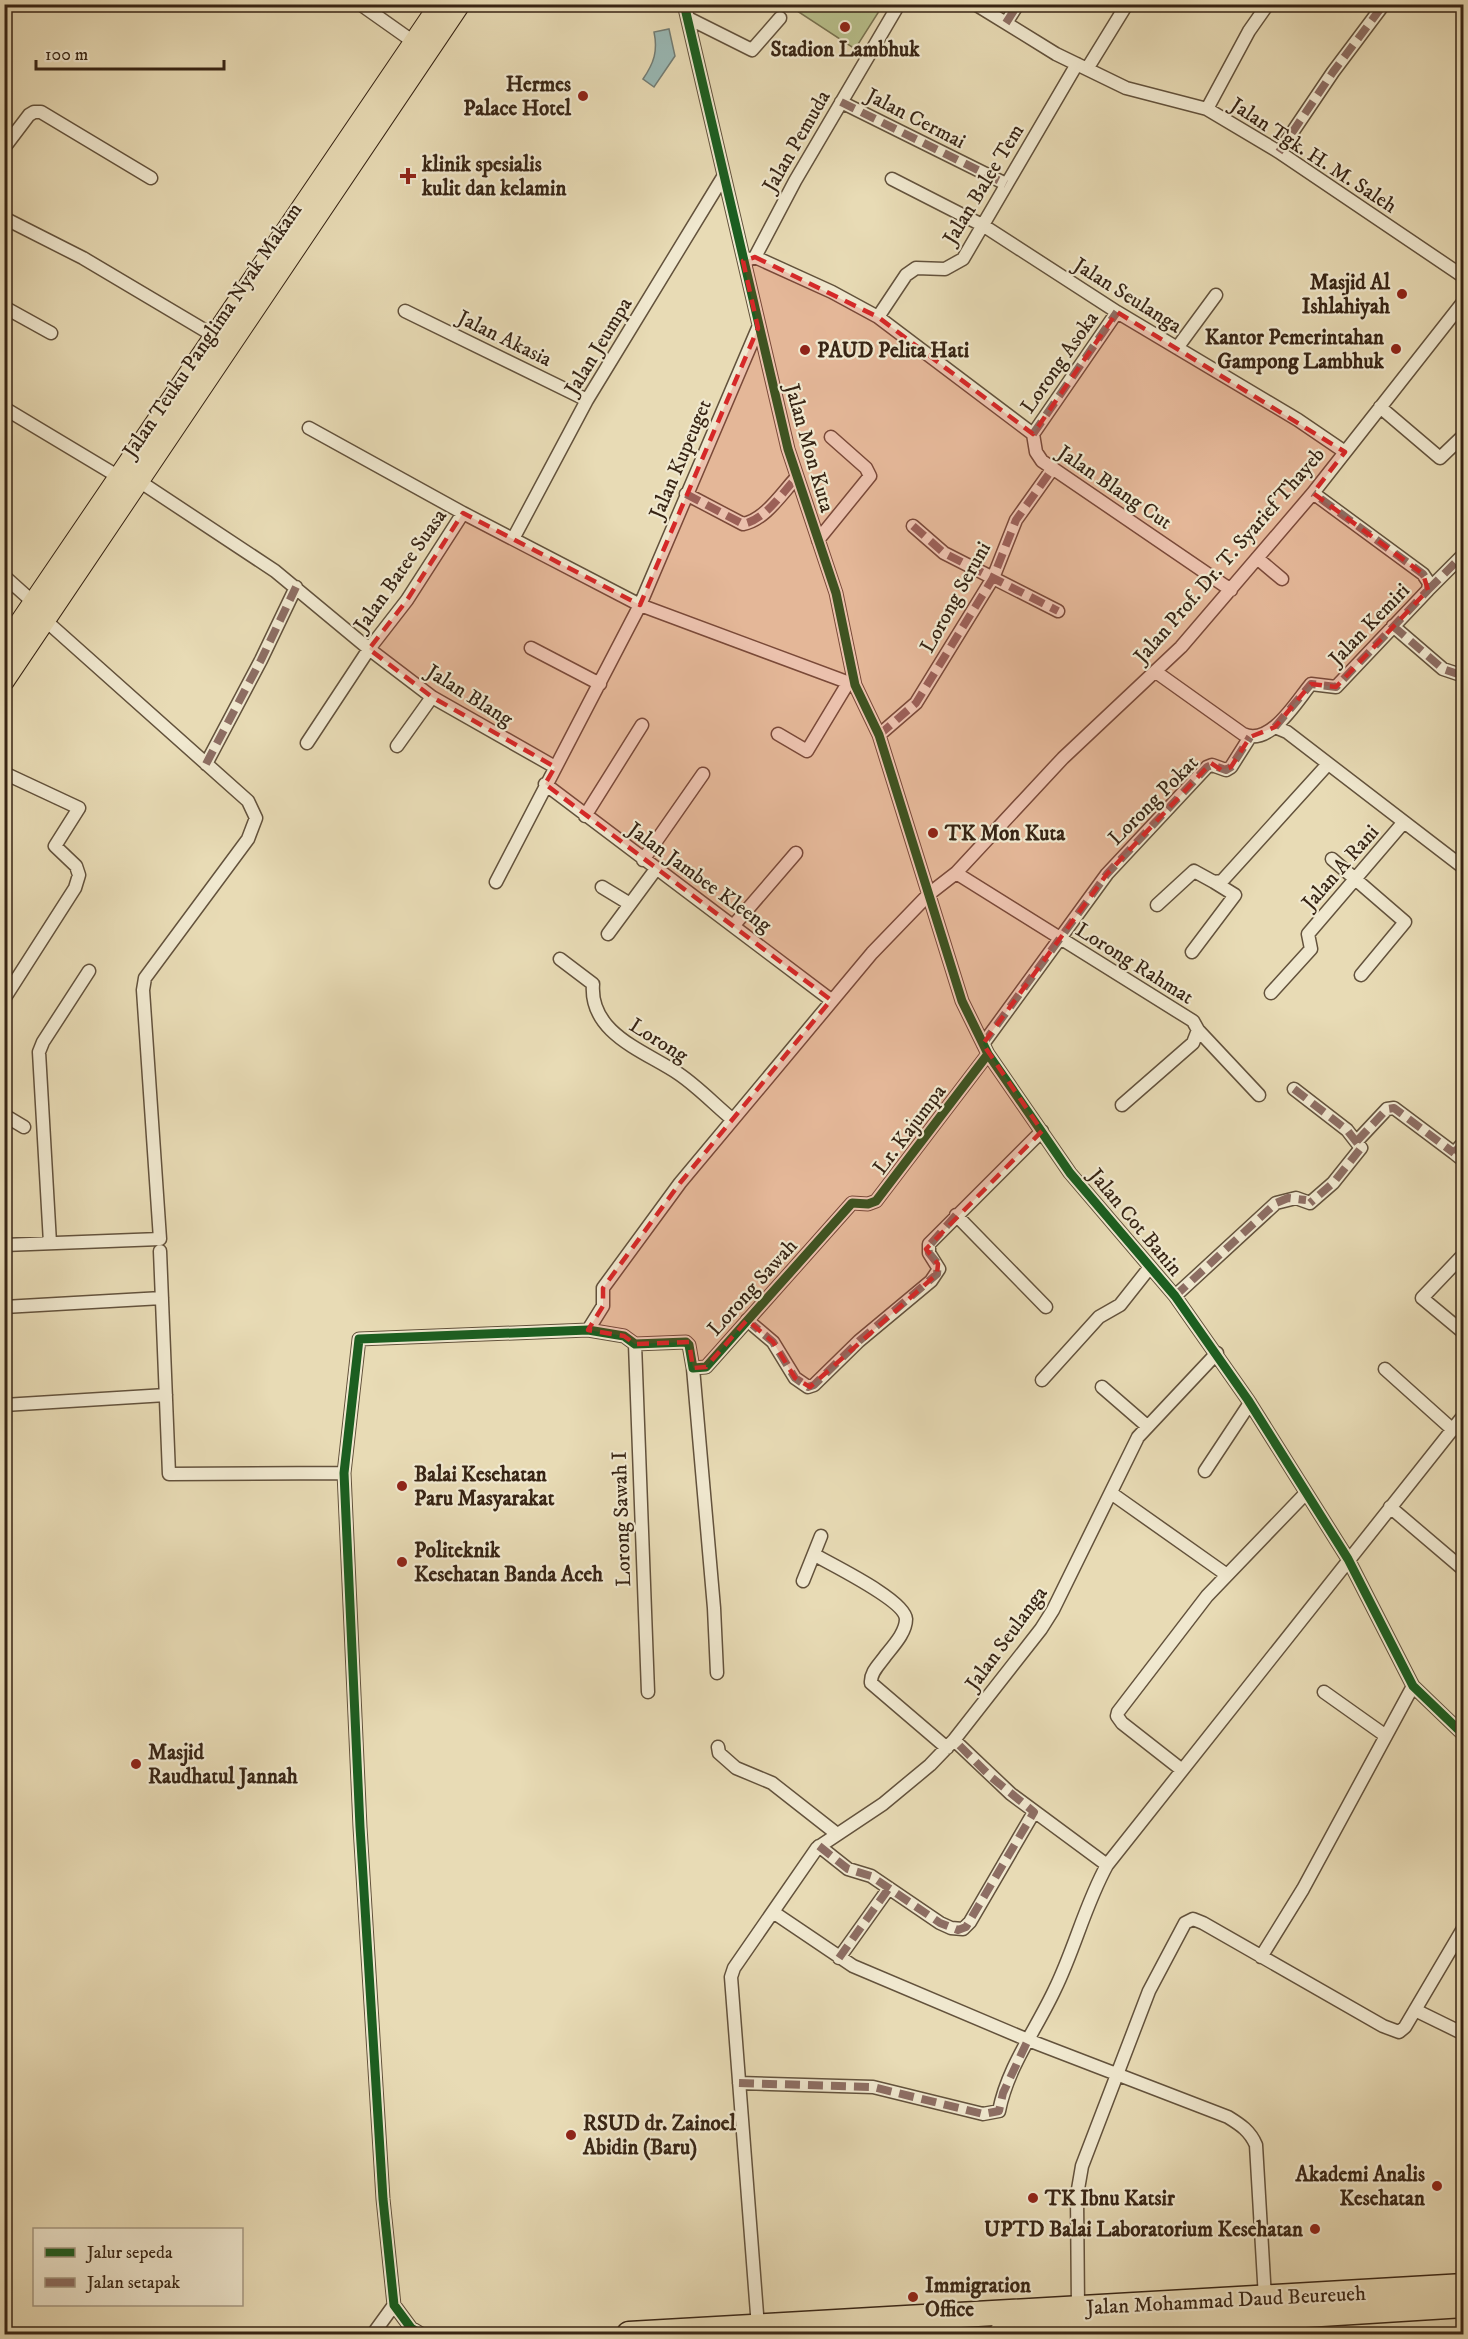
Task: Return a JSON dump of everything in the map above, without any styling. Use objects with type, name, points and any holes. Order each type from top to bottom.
[{"type":"highway","name":"Jalan Mohammad Daud Beureueh","points":[[629,2334],[1464,2286]]},
{"type":"highway","name":"Jalan Mohammad Daud Beureueh","points":[[1001,2334],[1175,2328],[1464,2305]]},
{"type":"main road","name":"Jalan Teuku Panglima Nyak Makam","points":[[4,681],[139,481],[421,48],[440,4]]},
{"type":"main road","name":"Jalan Teuku Panglima Nyak Makam","points":[[4,646],[216,337],[421,48],[460,4]]},
{"type":"street","points":[[360,4],[421,48]]},
{"type":"street","name":"Jalan Mon Kuta","points":[[684,4],[723,177],[749,259],[758,328],[797,477],[836,593],[852,684],[879,735],[929,894]]},
{"type":"street","name":"Jalan Pemuda","points":[[749,259],[899,4]]},
{"type":"street","name":"Jalan Tgk. H. M. Saleh","points":[[975,4],[1082,67],[1126,88],[1207,109],[1279,152],[1464,276]]},
{"type":"street","points":[[1006,23],[1018,4]]},
{"type":"street","name":"Jalan Balee Tem","points":[[878,317],[906,275],[916,268],[945,269],[963,259],[984,226],[1006,184],[1082,67],[1127,4]]},
{"type":"street","points":[[1207,109],[1250,31],[1268,4]]},
{"type":"street","points":[[1279,152],[1333,72],[1384,4]]},
{"type":"street","points":[[688,18],[752,50],[780,18]]},
{"type":"street","name":"Jalan Cermai","points":[[841,102],[1006,184]]},
{"type":"street","points":[[4,148],[29,115],[36,111],[41,112],[151,178]]},
{"type":"street","name":"Jalan Jeumpa","points":[[513,539],[587,400],[723,177]]},
{"type":"street","name":"Jalan Seulanga","points":[[892,179],[984,226],[1117,312],[1298,420],[1345,452]]},
{"type":"street","points":[[4,218],[83,258],[216,337]]},
{"type":"street","points":[[749,259],[814,283],[878,317],[1033,434]]},
{"type":"street","points":[[1177,348],[1216,295]]},
{"type":"street","name":"Jalan Prof. Dr. T. Syarief Thayeb","points":[[588,1330],[603,1306],[603,1288],[680,1183],[831,1000],[900,923],[929,894],[956,873],[1063,758],[1181,648],[1313,492],[1464,301]]},
{"type":"street","points":[[4,307],[51,333]]},
{"type":"street","name":"Jalan Akasia","points":[[405,311],[587,400]]},
{"type":"street","name":"Lorong Asoka","points":[[1033,434],[1117,312]]},
{"type":"street","name":"Jalan Kupeuget","points":[[496,882],[640,605],[758,328]]},
{"type":"street","points":[[1380,407],[1440,458],[1464,435]]},
{"type":"street","points":[[4,408],[119,477]]},
{"type":"street","points":[[309,428],[463,513]]},
{"type":"street","name":"Jalan Blang Cut","points":[[1033,434],[1036,452],[1042,461],[1231,590]]},
{"type":"street","points":[[818,540],[870,476],[866,468],[831,436]]},
{"type":"street","name":"Lorong Seruni","points":[[879,735],[916,703],[993,578],[1016,520],[1053,468]]},
{"type":"street","points":[[686,494],[743,524],[753,522],[761,516],[797,477]]},
{"type":"street","name":"Jalan Batee Suasa","points":[[139,481],[255,556],[296,587],[369,649],[407,600],[463,513],[640,605],[852,684]]},
{"type":"street","name":"Jalan Kemiri","points":[[1275,727],[1311,684],[1336,687],[1428,590],[1429,583],[1423,574],[1313,492]]},
{"type":"street","points":[[913,526],[944,553],[1059,611]]},
{"type":"street","points":[[1428,590],[1464,554]]},
{"type":"street","points":[[1257,558],[1282,579]]},
{"type":"street","points":[[4,576],[33,602]]},
{"type":"street","points":[[206,764],[261,660],[296,587]]},
{"type":"street","points":[[4,1245],[160,1239],[143,990],[146,978],[248,839],[256,819],[248,801],[45,620]]},
{"type":"street","points":[[1393,627],[1443,669],[1464,676]]},
{"type":"street","points":[[531,648],[600,684]]},
{"type":"street","points":[[308,743],[369,649]]},
{"type":"street","name":"Jalan Blang","points":[[369,649],[432,697],[555,767]]},
{"type":"street","points":[[1156,672],[1250,737],[1275,727],[1287,732],[1464,868]]},
{"type":"street","points":[[778,734],[807,751],[852,684]]},
{"type":"street","points":[[398,746],[432,697]]},
{"type":"street","points":[[585,816],[642,725]]},
{"type":"street","name":"Lorong Pokat","points":[[1107,874],[1207,767],[1212,765],[1226,770],[1231,767],[1250,737]]},
{"type":"street","points":[[1214,882],[1219,883],[1225,878],[1328,764]]},
{"type":"street","points":[[4,773],[78,808],[56,846],[76,866],[80,875],[75,888],[4,999]]},
{"type":"street","points":[[643,860],[704,774]]},
{"type":"street","name":"Jalan Jambee Kleeng","points":[[545,784],[831,1000]]},
{"type":"street","name":"Jalan A Rani","points":[[1271,993],[1311,949],[1308,934],[1404,823]]},
{"type":"street","points":[[734,925],[796,853]]},
{"type":"street","points":[[1332,859],[1405,922],[1361,975]]},
{"type":"street","points":[[608,934],[656,869]]},
{"type":"street","points":[[1157,905],[1194,871],[1199,871],[1235,895],[1192,952]]},
{"type":"street","name":"Lorong Rahmat","points":[[956,873],[1193,1021],[1198,1030],[1193,1043],[1122,1105]]},
{"type":"street","name":"Lr. Kajumpa","points":[[849,1206],[852,1203],[868,1204],[876,1201],[986,1049],[1058,938],[1107,874]]},
{"type":"street","points":[[602,887],[630,904]]},
{"type":"street","name":"Jalan Cot Banin","points":[[929,894],[951,973],[986,1049],[1088,1197],[1175,1296],[1217,1353],[1348,1559],[1413,1686],[1464,1735]]},
{"type":"street","name":"Lorong","points":[[560,959],[593,984],[592,999],[613,1035],[680,1075],[732,1119]]},
{"type":"street","points":[[50,1243],[39,1052],[43,1042],[89,971]]},
{"type":"street","points":[[1198,1030],[1259,1095]]},
{"type":"street","points":[[1175,1296],[1276,1203],[1296,1198],[1310,1203],[1347,1167],[1361,1148],[1357,1141],[1294,1089]]},
{"type":"street","points":[[1357,1141],[1387,1108],[1394,1108],[1459,1157],[1464,1142]]},
{"type":"street","points":[[4,1115],[24,1127]]},
{"type":"street","points":[[747,1320],[773,1342],[799,1382],[808,1387],[814,1385],[859,1341],[937,1274],[938,1264],[929,1252],[928,1246],[956,1215],[1042,1131]]},
{"type":"street","name":"Lorong Sawah","points":[[344,1473],[359,1339],[588,1330],[624,1336],[635,1344],[686,1342],[689,1345],[693,1368],[706,1367],[849,1206]]},
{"type":"street","points":[[956,1215],[1046,1307]]},
{"type":"street","points":[[160,1251],[169,1474],[344,1473],[362,1862],[385,2225],[394,2305],[411,2328],[421,2334]]},
{"type":"street","points":[[1464,1254],[1422,1298],[1464,1333]]},
{"type":"street","points":[[1042,1380],[1099,1317],[1120,1305],[1150,1267]]},
{"type":"street","points":[[4,1307],[162,1298]]},
{"type":"street","name":"Lorong Sawah I","points":[[635,1344],[648,1692]]},
{"type":"street","name":"Jalan Seulanga","points":[[819,1846],[892,1797],[950,1744],[1041,1629],[1062,1593],[1132,1449],[1147,1426],[1217,1353]]},
{"type":"street","points":[[693,1368],[714,1608],[717,1673]]},
{"type":"street","points":[[1385,1369],[1453,1430]]},
{"type":"street","points":[[1102,1387],[1147,1426]]},
{"type":"street","points":[[4,1405],[166,1395]]},
{"type":"street","points":[[1205,1471],[1250,1403]]},
{"type":"street","points":[[740,2084],[873,2087],[983,2114],[999,2111],[1003,2093],[1056,1987],[1094,1889],[1107,1865],[1464,1415]]},
{"type":"street","points":[[1111,1493],[1227,1575]]},
{"type":"street","points":[[1182,1770],[1122,1723],[1117,1716],[1118,1712],[1207,1596],[1306,1493]]},
{"type":"street","points":[[1390,1507],[1464,1570]]},
{"type":"street","points":[[802,1581],[815,1555],[821,1536]]},
{"type":"street","points":[[815,1555],[876,1590],[901,1609],[906,1618],[903,1629],[872,1673],[871,1683],[1034,1812],[1107,1865]]},
{"type":"street","points":[[1261,1957],[1303,1889],[1413,1686]]},
{"type":"street","points":[[1324,1692],[1386,1736]]},
{"type":"street","points":[[718,1747],[719,1753],[736,1768],[772,1784],[837,1834]]},
{"type":"street","points":[[758,2327],[731,1977],[734,1968],[819,1846],[848,1869],[871,1876],[940,1923],[951,1928],[963,1929],[970,1922],[1034,1812]]},
{"type":"street","points":[[839,1958],[890,1888]]},
{"type":"street","points":[[773,1912],[839,1958],[1028,2040],[1228,2117],[1252,2134],[1256,2145],[1265,2298]]},
{"type":"street","points":[[1078,2308],[1077,2195],[1082,2166],[1149,1991],[1185,1923],[1198,1920],[1396,2031],[1402,2030],[1464,1927]]},
{"type":"street","points":[[1414,2010],[1464,2034]]},
{"type":"street","points":[[373,2334],[394,2305]]},
{"type":"highlighted area","points":[[755,257],[878,317],[1033,434],[1117,312],[1345,452],[1313,493],[1423,574],[1428,590],[1336,687],[1311,684],[1275,727],[1250,737],[1231,767],[1221,770],[1211,763],[1107,874],[1058,938],[983,1044],[1042,1131],[926,1249],[938,1264],[937,1274],[810,1387],[795,1378],[773,1342],[747,1320],[706,1367],[693,1368],[689,1342],[635,1344],[624,1336],[588,1330],[603,1306],[603,1288],[680,1183],[831,1000],[545,784],[555,767],[432,697],[369,649],[407,600],[463,513],[640,605],[758,328],[743,261]]},
{"type":"green space","name":"Stadion Lambhuk","points":[[788,5],[883,5],[855,49]]},
{"type":"water","points":[[669,29],[675,56],[654,87],[643,79],[654,57],[656,45],[654,32]]},
{"type":"marked path","points":[[1006,23],[1018,4]]},
{"type":"marked path","points":[[1279,152],[1333,72],[1384,4]]},
{"type":"marked path","points":[[841,102],[1006,184]]},
{"type":"marked path","points":[[1033,434],[1117,312]]},
{"type":"marked path","points":[[879,735],[916,703],[993,578],[1016,520],[1053,468]]},
{"type":"marked path","points":[[686,494],[743,524],[766,512],[797,477]]},
{"type":"marked path","points":[[1275,727],[1311,684],[1336,687],[1428,590],[1429,583],[1423,574],[1313,493]]},
{"type":"marked path","points":[[913,526],[944,553],[1058,611]]},
{"type":"marked path","points":[[1428,590],[1464,554]]},
{"type":"marked path","points":[[206,764],[261,660],[296,587]]},
{"type":"marked path","points":[[1393,626],[1443,669],[1464,676]]},
{"type":"marked path","points":[[983,1044],[1107,874],[1207,767],[1212,765],[1226,770],[1231,767],[1250,737]]},
{"type":"marked path","points":[[1294,1089],[1347,1130],[1361,1148],[1333,1183],[1310,1203]]},
{"type":"marked path","points":[[1357,1141],[1387,1109],[1394,1108],[1454,1153]]},
{"type":"marked path","points":[[1464,1142],[1454,1153],[1464,1161]]},
{"type":"marked path","points":[[1175,1296],[1276,1203],[1288,1198],[1306,1200]]},
{"type":"marked path","points":[[747,1320],[773,1342],[795,1378],[808,1387],[814,1385],[859,1341],[937,1274],[938,1264],[929,1253],[928,1247],[956,1215]]},
{"type":"marked path","points":[[819,1846],[848,1869],[871,1876],[940,1923],[958,1930],[966,1927],[1034,1812],[991,1777],[954,1740]]},
{"type":"marked path","points":[[839,1958],[889,1888]]},
{"type":"marked path","points":[[739,2083],[873,2087],[983,2114],[999,2111],[1003,2093],[1028,2040]]},
{"type":"cycle path","points":[[684,4],[788,449],[836,593],[855,685],[879,735],[962,1001],[988,1054],[1070,1173],[1175,1296],[1248,1400],[1348,1559],[1413,1686],[1464,1735]]},
{"type":"cycle path","points":[[421,2334],[411,2328],[394,2305],[383,2199],[360,1827],[344,1473],[359,1339],[588,1330],[624,1336],[635,1344],[686,1342],[689,1345],[693,1368],[706,1367],[852,1203],[868,1204],[876,1201],[988,1054]]},
{"type":"place","name":"Stadion Lambhuk","points":[[845,27]]},
{"type":"place","name":"Hermes Palace Hotel","points":[[583,96]]},
{"type":"place","name":"klinik spesialis kulit dan kelamin","points":[[408,176]]},
{"type":"place","name":"Masjid Al Ishlahiyah","points":[[1402,294]]},
{"type":"place","name":"Kantor Pemerintahan Gampong Lambhuk","points":[[1396,349]]},
{"type":"place","name":"PAUD Pelita Hati","points":[[805,350]]},
{"type":"place","name":"TK Mon Kuta","points":[[933,833]]},
{"type":"place","name":"Balai Kesehatan Paru Masyarakat","points":[[402,1486]]},
{"type":"place","name":"Politeknik Kesehatan Banda Aceh","points":[[402,1562]]},
{"type":"place","name":"Masjid Raudhatul Jannah","points":[[136,1764]]},
{"type":"place","name":"RSUD dr. Zainoel Abidin (Baru)","points":[[571,2135]]},
{"type":"place","name":"Akademi Analis Kesehatan","points":[[1437,2186]]},
{"type":"place","name":"TK Ibnu Katsir","points":[[1033,2198]]},
{"type":"place","name":"UPTD Balai Laboratorium Kesehatan","points":[[1315,2229]]},
{"type":"place","name":"Immigration Office","points":[[913,2297]]}]
